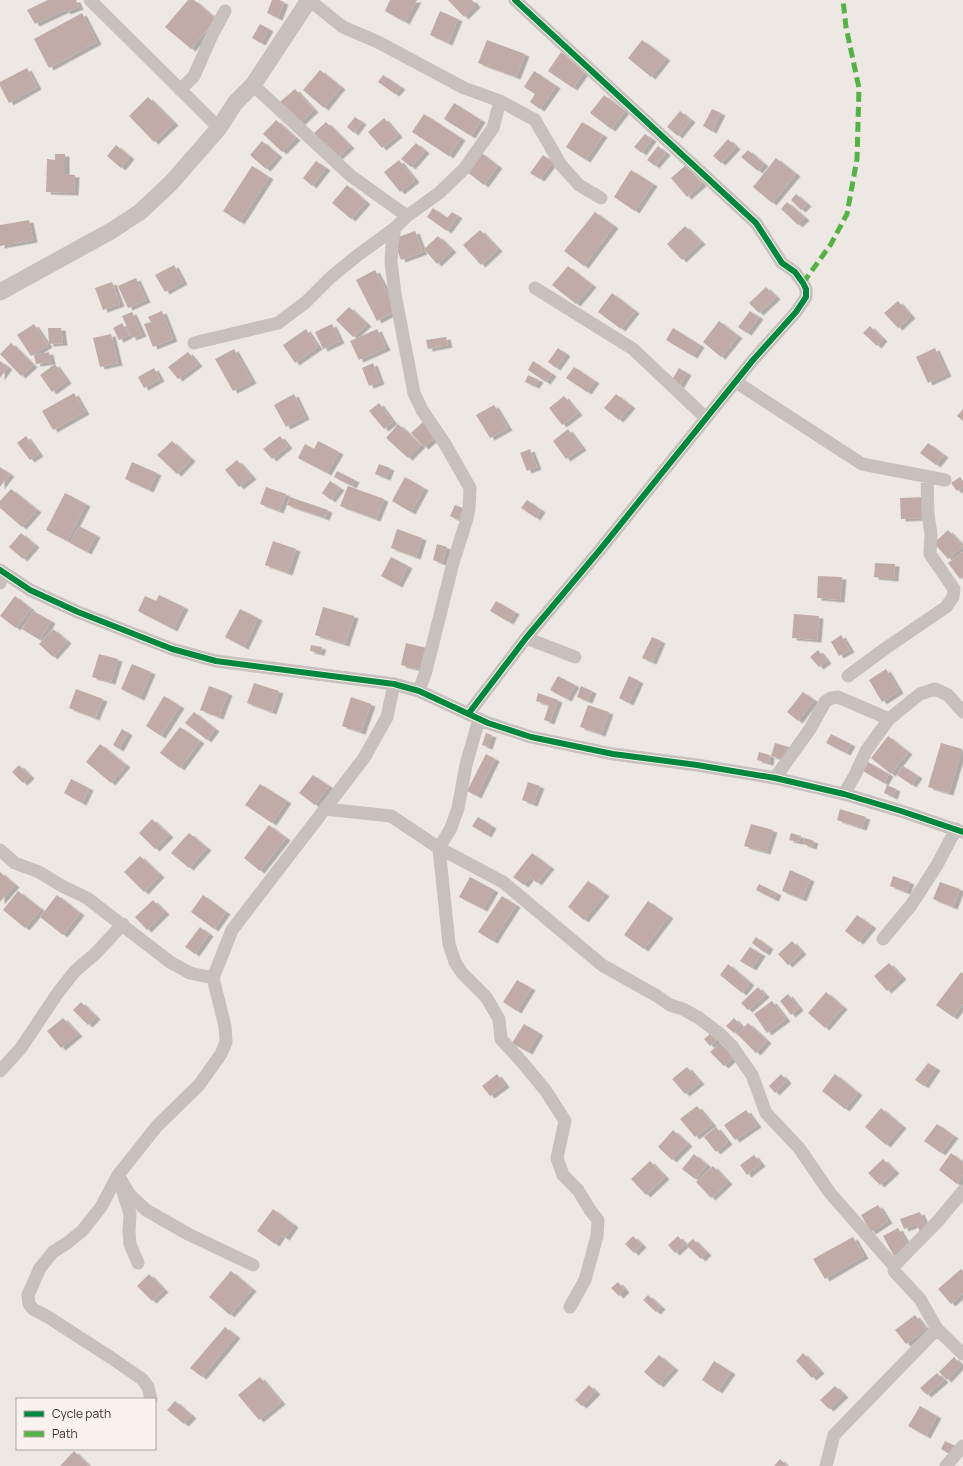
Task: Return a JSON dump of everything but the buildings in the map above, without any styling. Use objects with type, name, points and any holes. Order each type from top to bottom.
[{"type":"street","points":[[90,0],[219,128]]},
{"type":"street","points":[[0,292],[111,231],[140,212],[171,183],[219,128],[235,103],[253,85],[309,0],[343,27],[397,51],[464,88],[500,101],[535,120],[561,164],[579,185],[601,198]]},
{"type":"street","points":[[515,0],[756,223],[782,263],[795,272],[806,289],[806,297],[796,312],[753,360],[599,551],[526,638],[474,716],[458,808],[451,828],[439,848],[449,944],[455,962],[462,973],[486,997],[500,1019],[501,1039],[546,1091],[565,1121],[558,1158],[559,1164],[563,1175],[578,1190],[598,1220],[597,1236],[585,1280],[570,1307]]},
{"type":"street","points":[[180,90],[194,76],[212,35],[225,11]]},
{"type":"street","points":[[253,85],[351,176],[407,216]]},
{"type":"street","points":[[194,343],[278,323],[306,302],[358,255],[396,228],[407,216],[439,192],[464,169],[493,128],[500,101]]},
{"type":"street","points":[[396,228],[392,243],[391,262],[395,294],[414,393],[422,410],[445,444],[470,488],[469,509],[466,522],[453,563],[426,671],[419,691]]},
{"type":"street","points":[[535,288],[633,349],[706,418]]},
{"type":"street","points":[[736,382],[862,464],[945,480]]},
{"type":"street","points":[[848,676],[946,607],[953,597],[954,589],[930,554],[931,534],[928,515],[927,477]]},
{"type":"street","points":[[1,575],[78,612],[172,649],[216,661],[394,684],[419,691],[488,723],[531,737],[613,754],[697,765],[775,778],[844,794],[901,811],[959,831],[912,904],[883,938]]},
{"type":"street","points":[[526,638],[575,657]]},
{"type":"street","points":[[151,1398],[148,1387],[142,1379],[110,1356],[33,1309],[29,1304],[28,1295],[40,1268],[52,1252],[67,1244],[82,1231],[101,1207],[118,1175],[157,1126],[199,1085],[222,1054],[226,1042],[225,1026],[213,978],[232,930],[364,758],[387,717],[394,684]]},
{"type":"street","points":[[844,794],[866,751],[889,719],[920,694],[935,689],[948,695],[963,712]]},
{"type":"street","points":[[775,778],[810,729],[825,702],[831,698],[838,697],[889,719]]},
{"type":"street","points":[[325,809],[391,816],[439,848],[503,882],[602,965],[670,1005],[682,1009],[699,1018],[720,1034],[732,1046],[752,1075],[766,1113],[799,1148],[830,1193],[894,1266],[894,1271],[920,1299],[937,1330],[963,1354]]},
{"type":"street","points":[[0,850],[15,863],[39,872],[62,886],[87,898],[123,924],[170,962],[190,973],[213,978]]},
{"type":"street","points":[[0,1071],[21,1048],[57,994],[75,971],[95,954],[123,924]]},
{"type":"street","points":[[118,1175],[130,1214],[130,1244],[138,1263]]},
{"type":"street","points":[[118,1175],[130,1195],[146,1210],[188,1234],[252,1265]]},
{"type":"street","points":[[894,1266],[938,1221],[963,1192]]},
{"type":"street","points":[[826,1466],[834,1435],[937,1330]]},
{"type":"street","points":[[946,1466],[963,1446]]},
{"type":"marked path","points":[[803,283],[831,244],[847,214],[857,159],[859,88],[846,27],[843,0]]},
{"type":"cycle path","points":[[469,713],[526,638],[599,551],[753,360],[796,312],[806,297],[806,289],[803,283],[795,272],[782,263],[756,223],[515,0]]},
{"type":"cycle path","points":[[0,570],[30,590],[78,612],[172,649],[216,661],[394,684],[419,691],[488,723],[531,737],[613,754],[697,765],[775,778],[844,794],[963,832]]}]
